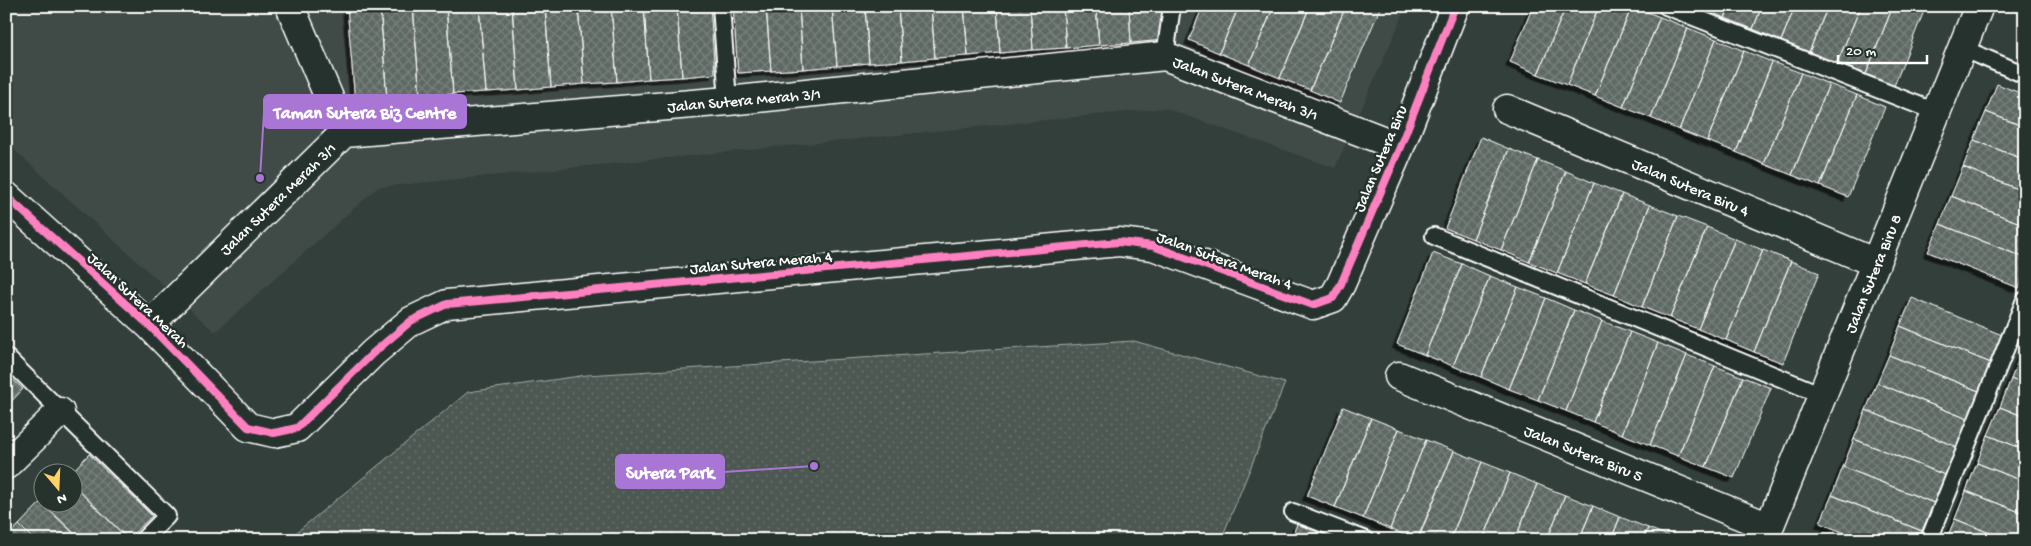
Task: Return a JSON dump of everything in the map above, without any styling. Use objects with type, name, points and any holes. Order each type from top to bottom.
[{"type":"street","points":[[290,6],[344,133]]},
{"type":"street","name":"Jalan Sutera Biru","points":[[1313,305],[1333,298],[1341,284],[1400,147],[1455,6]]},
{"type":"street","name":"Jalan Sutera Biru 8","points":[[1766,533],[1979,6]]},
{"type":"street","name":"Jalan Sutera Merah 3/1","points":[[149,325],[344,133],[728,101],[1165,56],[1400,147]]},
{"type":"street","name":"Jalan Sutera Biru 4","points":[[1507,109],[1876,264]]},
{"type":"street","name":"Jalan Sutera Merah","points":[[6,196],[149,325],[248,427]]},
{"type":"street","name":"Jalan Sutera Merah 4","points":[[248,427],[274,433],[297,428],[380,346],[411,321],[447,304],[1119,242],[1153,246],[1313,305]]},
{"type":"street","name":"Jalan Sutera Biru 5","points":[[1399,376],[1766,533]]},
{"type":"street","points":[[6,465],[60,412]]},
{"type":"lane","points":[[721,6],[728,101]]},
{"type":"lane","points":[[1165,56],[1172,6]]},
{"type":"lane","points":[[1666,6],[1936,112]]},
{"type":"lane","points":[[1962,48],[2025,76]]},
{"type":"lane","points":[[1434,236],[1822,395]]},
{"type":"lane","points":[[1929,540],[2025,300]]},
{"type":"lane","points":[[6,358],[167,516],[143,540]]},
{"type":"lane","points":[[1293,512],[1366,540]]},
{"type":"shaded area","points":[[6,6],[1407,6],[1335,168],[1165,108],[378,187],[215,332],[6,142]]},
{"type":"shaded area","points":[[1134,341],[1285,383],[1221,540],[287,540],[468,392],[587,375]]},
{"type":"building","points":[[347,6],[380,6],[387,100],[355,102]]},
{"type":"building","points":[[380,6],[413,6],[420,97],[387,100]]},
{"type":"building","points":[[413,6],[446,6],[453,94],[420,97]]},
{"type":"building","points":[[446,6],[479,6],[486,92],[453,94]]},
{"type":"building","points":[[479,6],[512,6],[518,90],[486,92]]},
{"type":"building","points":[[512,6],[545,6],[551,87],[518,90]]},
{"type":"building","points":[[545,6],[578,6],[584,84],[551,87]]},
{"type":"building","points":[[578,6],[611,6],[617,82],[584,84]]},
{"type":"building","points":[[611,6],[644,6],[649,79],[617,82]]},
{"type":"building","points":[[644,6],[677,6],[682,77],[649,79]]},
{"type":"building","points":[[677,6],[710,6],[715,74],[682,77]]},
{"type":"building","points":[[733,6],[766,6],[771,71],[738,73]]},
{"type":"building","points":[[766,6],[799,6],[803,69],[771,71]]},
{"type":"building","points":[[799,6],[832,6],[837,66],[803,69]]},
{"type":"building","points":[[832,6],[865,6],[869,63],[837,66]]},
{"type":"building","points":[[865,6],[898,6],[902,61],[869,63]]},
{"type":"building","points":[[898,6],[931,6],[935,58],[902,61]]},
{"type":"building","points":[[931,6],[964,6],[968,56],[935,58]]},
{"type":"building","points":[[964,6],[997,6],[1000,53],[968,56]]},
{"type":"building","points":[[997,6],[1030,6],[1033,50],[1000,53]]},
{"type":"building","points":[[1030,6],[1063,6],[1066,48],[1033,50]]},
{"type":"building","points":[[1063,6],[1096,6],[1099,45],[1066,48]]},
{"type":"building","points":[[1096,6],[1129,6],[1131,43],[1099,45]]},
{"type":"building","points":[[1129,6],[1161,6],[1164,40],[1131,43]]},
{"type":"building","points":[[1203,6],[1239,6],[1219,53],[1189,40]]},
{"type":"building","points":[[1239,6],[1274,6],[1249,65],[1219,53]]},
{"type":"building","points":[[1274,6],[1310,6],[1280,78],[1249,65]]},
{"type":"building","points":[[1310,6],[1346,6],[1310,90],[1280,78]]},
{"type":"building","points":[[1346,6],[1381,6],[1340,103],[1310,90]]},
{"type":"building","points":[[1533,6],[1566,6],[1538,74],[1510,62]]},
{"type":"building","points":[[1566,6],[1599,6],[1567,85],[1538,74]]},
{"type":"building","points":[[1599,6],[1632,6],[1595,96],[1567,85]]},
{"type":"building","points":[[1632,6],[1660,17],[1623,107],[1595,96]]},
{"type":"building","points":[[1697,6],[1730,6],[1725,18]]},
{"type":"building","points":[[1730,6],[1762,6],[1753,29],[1725,18]]},
{"type":"building","points":[[1762,6],[1795,6],[1781,41],[1753,29]]},
{"type":"building","points":[[1795,6],[1828,6],[1809,52],[1781,41]]},
{"type":"building","points":[[1828,6],[1861,6],[1837,63],[1809,52]]},
{"type":"building","points":[[1861,6],[1893,6],[1866,74],[1837,63]]},
{"type":"building","points":[[1893,6],[1926,6],[1894,86],[1866,74]]},
{"type":"building","points":[[1660,17],[1688,28],[1651,118],[1623,107]]},
{"type":"building","points":[[1688,28],[1716,39],[1679,130],[1651,118]]},
{"type":"building","points":[[1716,39],[1744,51],[1707,141],[1679,130]]},
{"type":"building","points":[[1744,51],[1772,62],[1736,152],[1707,141]]},
{"type":"building","points":[[1772,62],[1801,73],[1764,164],[1736,152]]},
{"type":"building","points":[[1801,73],[1829,84],[1792,175],[1764,164]]},
{"type":"building","points":[[1829,84],[1857,95],[1820,186],[1792,175]]},
{"type":"building","points":[[1997,84],[2025,95],[2025,127],[1986,112]]},
{"type":"building","points":[[1857,95],[1885,107],[1848,197],[1820,186]]},
{"type":"building","points":[[1986,112],[2025,127],[2025,160],[1974,140]]},
{"type":"building","points":[[1481,137],[1509,149],[1473,239],[1445,228]]},
{"type":"building","points":[[1974,140],[2025,160],[2025,192],[1963,167]]},
{"type":"building","points":[[1509,149],[1538,160],[1501,250],[1473,239]]},
{"type":"building","points":[[1538,160],[1566,171],[1529,262],[1501,250]]},
{"type":"building","points":[[1963,167],[2025,192],[2025,225],[1951,196]]},
{"type":"building","points":[[1566,171],[1594,183],[1557,273],[1529,262]]},
{"type":"building","points":[[1594,183],[1622,194],[1585,284],[1557,273]]},
{"type":"building","points":[[1622,194],[1650,205],[1614,295],[1585,284]]},
{"type":"building","points":[[1951,196],[2025,225],[2025,258],[1940,224]]},
{"type":"building","points":[[1650,205],[1678,216],[1642,307],[1614,295]]},
{"type":"building","points":[[1678,216],[1707,227],[1670,318],[1642,307]]},
{"type":"building","points":[[1940,224],[2025,258],[2025,274],[2019,288],[1928,252]]},
{"type":"building","points":[[1707,227],[1735,239],[1698,329],[1670,318]]},
{"type":"building","points":[[1735,239],[1763,250],[1726,340],[1698,329]]},
{"type":"building","points":[[1763,250],[1791,261],[1754,352],[1726,340]]},
{"type":"building","points":[[1433,253],[1462,264],[1425,355],[1397,344]]},
{"type":"building","points":[[1791,261],[1819,273],[1783,363],[1754,352]]},
{"type":"building","points":[[1462,264],[1490,276],[1453,366],[1425,355]]},
{"type":"building","points":[[1490,276],[1518,287],[1481,377],[1453,366]]},
{"type":"building","points":[[1518,287],[1546,298],[1509,389],[1481,377]]},
{"type":"building","points":[[1546,298],[1574,310],[1538,400],[1509,389]]},
{"type":"building","points":[[1912,298],[2002,335],[1991,363],[1900,326]]},
{"type":"building","points":[[1574,310],[1602,321],[1566,411],[1538,400]]},
{"type":"building","points":[[1602,321],[1630,332],[1593,422],[1566,411]]},
{"type":"building","points":[[1900,326],[1991,363],[1979,391],[1889,355]]},
{"type":"building","points":[[1630,332],[1658,343],[1622,434],[1593,422]]},
{"type":"building","points":[[1658,343],[1687,355],[1650,445],[1622,434]]},
{"type":"building","points":[[2022,351],[2025,352],[2025,385],[2011,379]]},
{"type":"building","points":[[1687,355],[1715,366],[1678,456],[1650,445]]},
{"type":"building","points":[[1889,355],[1979,391],[1968,419],[1877,383]]},
{"type":"building","points":[[1715,366],[1743,377],[1706,467],[1678,456]]},
{"type":"building","points":[[6,373],[23,389],[6,407]]},
{"type":"building","points":[[1743,377],[1771,388],[1734,478],[1706,467]]},
{"type":"building","points":[[2011,379],[2025,385],[2025,417],[2000,407]]},
{"type":"building","points":[[1877,383],[1968,419],[1957,447],[1866,410]]},
{"type":"building","points":[[1343,407],[1371,418],[1335,507],[1307,496]]},
{"type":"building","points":[[2000,407],[2025,417],[2025,450],[1988,435]]},
{"type":"building","points":[[1866,410],[1957,447],[1945,475],[1854,439]]},
{"type":"building","points":[[1371,418],[1399,429],[1363,518],[1335,507]]},
{"type":"building","points":[[1399,429],[1426,440],[1390,529],[1363,518]]},
{"type":"building","points":[[1988,435],[2025,450],[2025,482],[1977,463]]},
{"type":"building","points":[[1854,439],[1945,475],[1934,503],[1843,467]]},
{"type":"building","points":[[1426,440],[1454,451],[1417,540],[1390,529]]},
{"type":"building","points":[[1454,451],[1482,462],[1450,540],[1418,540]]},
{"type":"building","points":[[89,454],[152,516],[128,539],[82,494],[82,464],[80,464]]},
{"type":"building","points":[[1482,462],[1510,473],[1483,540],[1450,540]]},
{"type":"building","points":[[1977,463],[2025,482],[2025,514],[1966,491]]},
{"type":"building","points":[[1843,467],[1934,503],[1922,531],[1832,495]]},
{"type":"building","points":[[1510,473],[1537,484],[1515,540],[1483,540]]},
{"type":"building","points":[[1537,484],[1565,495],[1547,540],[1515,540]]},
{"type":"building","points":[[1966,491],[2025,514],[2025,540],[2007,540],[1955,519]]},
{"type":"building","points":[[82,494],[128,539],[81,540],[54,514],[82,514]]},
{"type":"building","points":[[1565,495],[1593,506],[1579,540],[1547,540]]},
{"type":"building","points":[[1832,495],[1922,531],[1919,540],[1862,540],[1820,523]]},
{"type":"building","points":[[1593,506],[1620,517],[1611,540],[1579,540]]},
{"type":"building","points":[[32,511],[32,514],[53,514],[81,540],[34,540],[19,525]]},
{"type":"building","points":[[1620,517],[1648,528],[1643,540],[1611,540]]},
{"type":"building","points":[[1955,519],[2007,540],[1946,540]]},
{"type":"building","points":[[1297,524],[1325,535],[1323,540],[1291,540]]},
{"type":"building","points":[[19,525],[34,540],[6,540],[6,537]]},
{"type":"building","points":[[1648,528],[1676,539],[1643,540]]},
{"type":"cycle path","points":[[6,196],[149,325],[248,427],[274,433],[297,428],[373,353],[411,321],[447,304],[1119,242],[1153,246],[1313,305],[1333,298],[1341,284],[1400,147],[1455,6]]},
{"type":"place","name":"Taman Sutera Biz Centre","points":[[260,178]]},
{"type":"place","name":"Sutera Park","points":[[814,466]]}]
